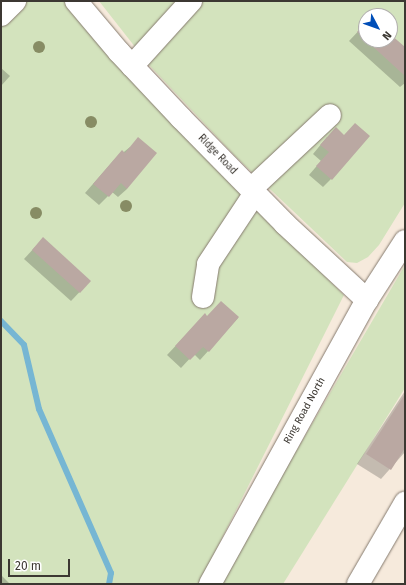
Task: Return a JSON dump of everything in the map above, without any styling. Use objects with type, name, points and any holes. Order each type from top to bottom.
[{"type":"street","points":[[1,15],[15,1]]},
{"type":"street","name":"Ridge Road","points":[[76,1],[132,66],[253,191],[367,300]]},
{"type":"street","points":[[132,66],[191,1]]},
{"type":"street","points":[[203,296],[208,264],[253,191],[330,114]]},
{"type":"street","name":"Ring Road North","points":[[210,584],[367,300],[405,241]]},
{"type":"street","points":[[358,584],[405,503]]},
{"type":"green space","points":[[1,1],[64,1],[214,167],[344,295],[199,584],[1,584]]},
{"type":"green space","points":[[99,1],[405,1],[405,203],[379,245],[368,257],[357,263],[347,262],[235,156],[150,66]]},
{"type":"green space","points":[[405,265],[405,388],[283,584],[221,584],[240,547]]},
{"type":"building","points":[[398,41],[405,47],[405,76],[374,48],[398,48]]},
{"type":"building","points":[[355,123],[370,136],[332,180],[316,166],[329,152],[320,145],[336,127],[344,135]]},
{"type":"building","points":[[138,137],[157,153],[127,189],[121,183],[109,197],[93,184],[122,150],[125,153]]},
{"type":"building","points":[[43,237],[91,281],[80,293],[32,250]]},
{"type":"building","points":[[221,301],[239,317],[209,352],[203,347],[190,360],[175,346],[205,313],[207,316]]},
{"type":"building","points":[[405,394],[405,448],[391,470],[366,454]]},
{"type":"waterway","points":[[1,321],[24,345],[39,409],[111,573],[109,584]]}]
